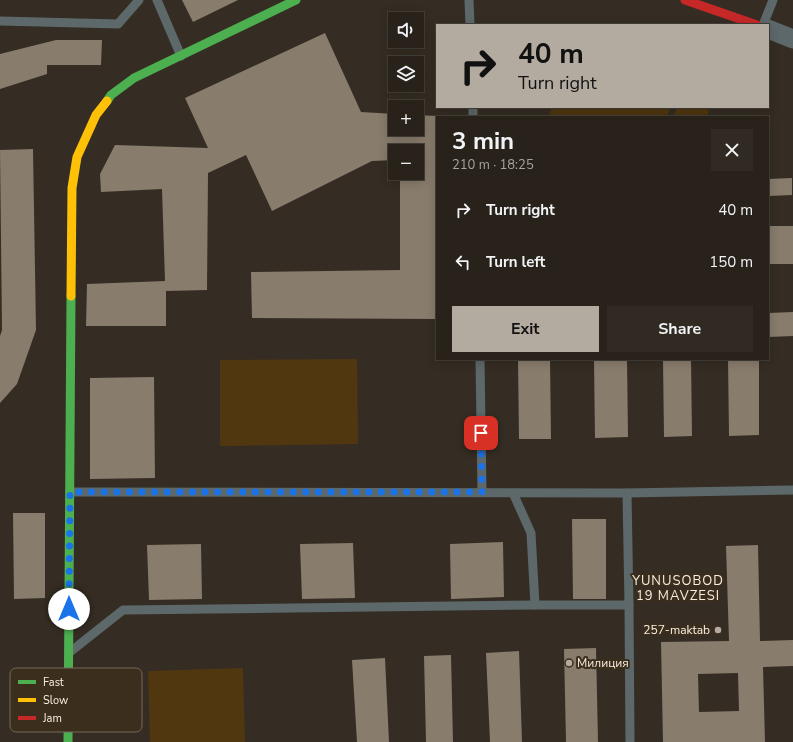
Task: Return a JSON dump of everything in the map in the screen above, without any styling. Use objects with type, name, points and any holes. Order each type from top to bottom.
[{"type":"street","points":[[69,668],[72,188],[77,157],[96,115],[111,95],[134,78],[296,0]]},
{"type":"street","points":[[686,0],[754,24]]},
{"type":"street","points":[[769,29],[793,39]]},
{"type":"street","points":[[68,732],[68,742]]},
{"type":"lane","points":[[0,21],[118,24],[139,0]]},
{"type":"lane","points":[[157,0],[182,56]]},
{"type":"lane","points":[[469,0],[470,24]]},
{"type":"lane","points":[[763,24],[773,0]]},
{"type":"lane","points":[[480,360],[482,492]]},
{"type":"lane","points":[[70,492],[627,493],[793,490]]},
{"type":"lane","points":[[513,493],[531,533],[535,605]]},
{"type":"lane","points":[[627,493],[630,742]]},
{"type":"lane","points":[[69,653],[123,610],[629,605]]},
{"type":"shaded area","points":[[552,108],[670,108],[667,116],[549,116]]},
{"type":"shaded area","points":[[677,108],[704,108],[709,110],[707,116],[673,116]]},
{"type":"shaded area","points":[[357,359],[358,444],[220,446],[220,360]]},
{"type":"shaded area","points":[[243,668],[245,742],[150,742],[148,671]]},
{"type":"building","points":[[182,0],[238,0],[193,22]]},
{"type":"building","points":[[325,33],[361,112],[388,114],[388,136],[424,136],[424,115],[437,116],[436,319],[252,318],[251,272],[400,270],[400,180],[424,180],[424,144],[388,144],[388,160],[372,161],[272,211],[246,155],[208,173],[207,290],[166,291],[166,326],[86,326],[87,284],[165,281],[162,189],[101,192],[100,174],[115,145],[208,148],[185,98]]},
{"type":"building","points":[[56,40],[102,40],[101,65],[47,65],[47,74],[0,89],[0,54]]},
{"type":"building","points":[[33,149],[36,330],[17,384],[0,403],[0,336],[2,330],[0,150]]},
{"type":"building","points":[[792,178],[792,195],[769,196],[769,179]]},
{"type":"building","points":[[769,226],[793,226],[793,264],[769,264]]},
{"type":"building","points":[[793,312],[793,336],[769,337],[769,313]]},
{"type":"building","points":[[518,360],[550,360],[551,439],[519,439]]},
{"type":"building","points":[[594,360],[627,360],[628,437],[595,438]]},
{"type":"building","points":[[663,360],[691,360],[692,436],[664,437]]},
{"type":"building","points":[[728,360],[759,360],[759,435],[729,436]]},
{"type":"building","points":[[154,377],[155,478],[90,479],[90,378]]},
{"type":"building","points":[[13,513],[45,513],[45,598],[14,599]]},
{"type":"building","points":[[572,519],[606,519],[606,599],[573,599]]},
{"type":"building","points":[[503,542],[504,597],[451,599],[450,544]]},
{"type":"building","points":[[353,543],[355,598],[302,599],[300,544]]},
{"type":"building","points":[[201,544],[202,599],[149,600],[147,545]]},
{"type":"building","points":[[758,545],[760,641],[793,640],[793,666],[763,667],[765,742],[663,742],[661,642],[729,641],[726,546]],"holes":[[[738,673],[739,711],[699,712],[698,674]]]},
{"type":"building","points":[[596,648],[598,742],[566,742],[564,649]]},
{"type":"building","points":[[519,651],[522,742],[490,742],[486,653]]},
{"type":"building","points":[[451,655],[453,742],[426,742],[424,656]]},
{"type":"building","points":[[385,658],[389,742],[357,742],[352,660]]},
{"type":"traffic: fast","points":[[107,101],[111,95],[134,78],[296,0]]},
{"type":"traffic: fast","points":[[68,668],[71,296]]},
{"type":"traffic: fast","points":[[68,732],[68,742]]},
{"type":"traffic: slow","points":[[71,296],[72,188],[77,157],[96,115],[107,101]]},
{"type":"traffic: jam","points":[[685,0],[754,24]]},
{"type":"place","name":"257-maktab","points":[[718,630]]},
{"type":"place","name":"Милиция","points":[[569,663]]},
{"type":"district","name":"YUNUSOBOD 19 MAVZESI","points":[[678,588]]},
{"type":"route","points":[[69,609],[70,492],[482,492],[481,433]]}]
